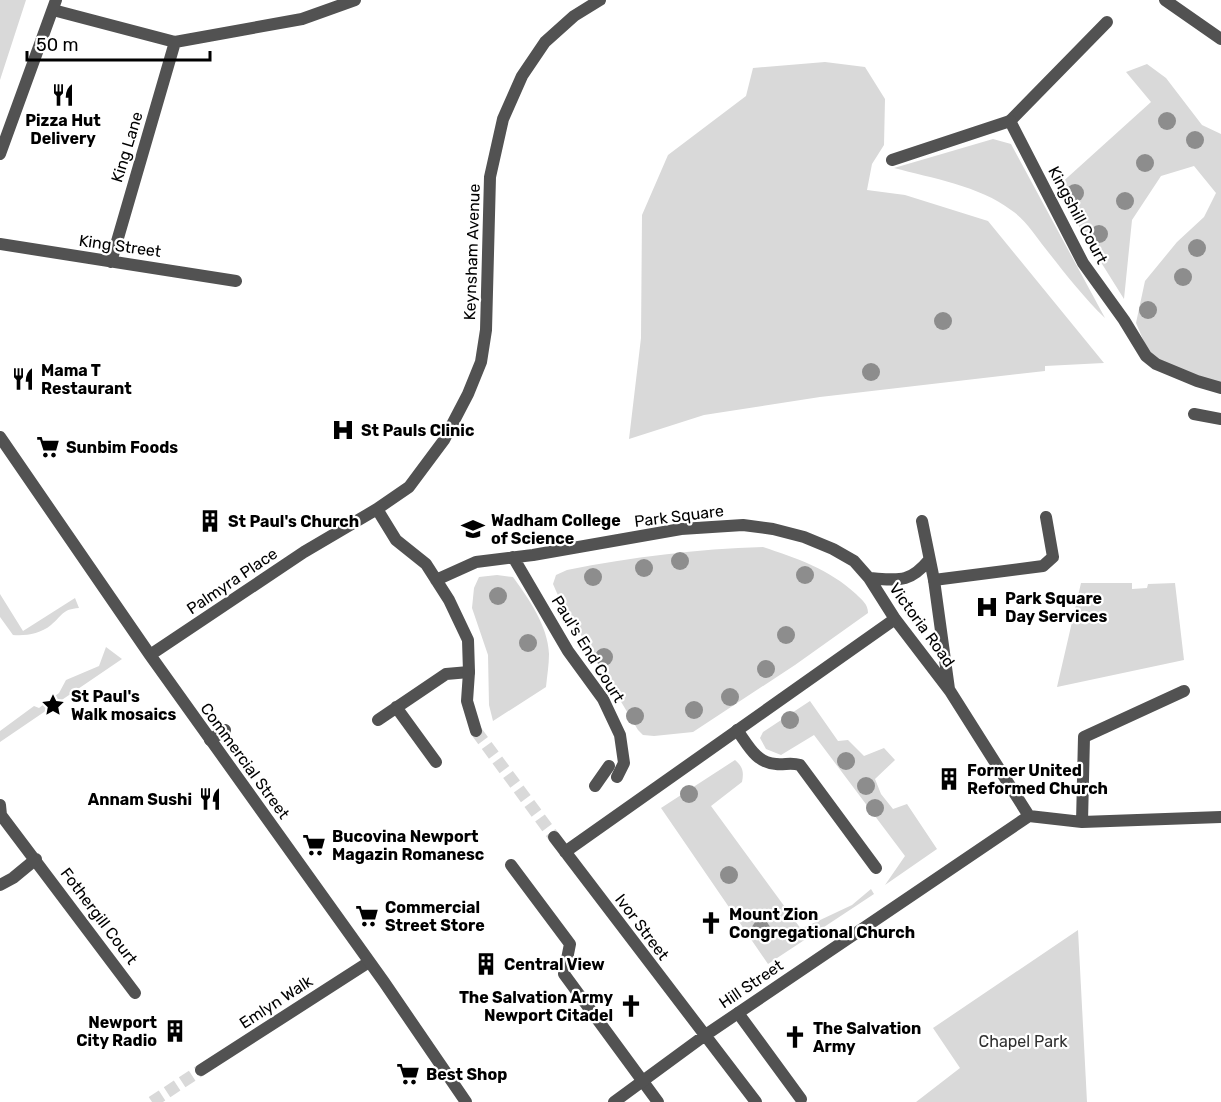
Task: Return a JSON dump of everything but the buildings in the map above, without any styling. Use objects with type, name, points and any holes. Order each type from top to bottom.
[{"type":"street","points":[[0,154],[54,5],[176,42],[302,19],[355,0]]},
{"type":"street","name":"Keynsham Avenue","points":[[377,508],[408,487],[444,440],[468,394],[481,362],[486,330],[490,177],[503,119],[522,76],[545,42],[574,16],[600,0]]},
{"type":"street","points":[[1165,0],[1221,39]]},
{"type":"street","points":[[892,160],[1011,121],[1107,22]]},
{"type":"street","name":"King Lane","points":[[111,262],[176,42]]},
{"type":"street","name":"Kingshill Court","points":[[1011,121],[1083,263],[1124,320],[1146,356],[1156,364],[1186,377],[1221,388]]},
{"type":"street","name":"King Street","points":[[0,244],[236,281]]},
{"type":"street","points":[[1194,414],[1221,419]]},
{"type":"street","name":"Commercial Street","points":[[0,437],[150,656],[466,1102]]},
{"type":"street","points":[[377,508],[396,540],[426,564],[449,600],[468,640],[467,701],[476,731]]},
{"type":"street","name":"Palmyra Place","points":[[150,656],[304,552],[377,508]]},
{"type":"street","points":[[934,580],[1043,566],[1053,557],[1046,517]]},
{"type":"street","name":"Victoria Road","points":[[922,521],[934,580],[950,691]]},
{"type":"street","name":"Park Square","points":[[436,580],[476,562],[532,555],[681,529],[743,525],[773,529],[804,537],[854,561]]},
{"type":"street","name":"Paul's End Court","points":[[513,557],[568,651],[603,699],[620,735],[624,762]]},
{"type":"street","name":"Victoria Road","points":[[869,578],[906,579],[918,574],[929,560]]},
{"type":"street","name":"Victoria Road","points":[[854,561],[869,578],[895,619],[950,691],[1029,816]]},
{"type":"street","points":[[565,852],[895,619]]},
{"type":"street","points":[[378,720],[446,674],[469,672]]},
{"type":"street","points":[[1083,822],[1084,737],[1184,691]]},
{"type":"street","points":[[396,707],[436,762]]},
{"type":"street","points":[[210,740],[225,730]]},
{"type":"street","points":[[737,730],[761,761],[800,765],[876,867]]},
{"type":"street","points":[[624,762],[617,777],[595,786],[609,766],[624,762]]},
{"type":"street","name":"Fothergill Court","points":[[0,805],[1,815],[135,993]]},
{"type":"street","points":[[1029,816],[1083,822],[1221,817]]},
{"type":"street","name":"Hill Street","points":[[614,1102],[704,1036],[1029,816]]},
{"type":"street","name":"Ivor Street","points":[[554,837],[756,1102]]},
{"type":"street","points":[[0,885],[13,878],[36,859]]},
{"type":"street","points":[[511,865],[570,944],[564,974],[658,1102]]},
{"type":"street","name":"Emlyn Walk","points":[[201,1070],[369,962]]},
{"type":"street","points":[[738,1013],[801,1099]]},
{"type":"green space","points":[[0,0],[26,0],[0,80]]},
{"type":"green space","points":[[825,62],[865,67],[885,99],[884,145],[872,164],[867,190],[905,195],[988,221],[1104,363],[1045,366],[1045,371],[820,397],[704,415],[629,439],[641,338],[642,215],[668,155],[746,96],[753,68]]},
{"type":"green space","points":[[1147,64],[1166,78],[1202,125],[1221,134],[1221,386],[1176,373],[1148,351],[1136,323],[1145,281],[1177,242],[1204,217],[1216,193],[1194,166],[1161,176],[1132,220],[1124,299],[1082,232],[1058,186],[1151,102],[1126,72]]},
{"type":"green space","points":[[993,139],[1011,144],[1105,318],[1089,302],[1025,223],[1011,210],[970,189],[894,168]]},
{"type":"green space","points":[[763,547],[800,560],[835,578],[862,600],[868,613],[795,665],[693,732],[643,735],[560,600],[553,584],[556,575],[567,570],[616,561],[689,552]]},
{"type":"green space","points":[[497,575],[513,577],[531,604],[545,633],[549,658],[546,687],[493,721],[489,705],[488,655],[472,608],[474,588],[479,577]]},
{"type":"green space","points":[[1081,583],[1132,583],[1132,589],[1147,588],[1148,584],[1175,583],[1184,660],[1057,687]]},
{"type":"green space","points":[[0,594],[23,631],[75,598],[79,608],[66,611],[51,625],[38,632],[13,635],[0,617]]},
{"type":"green space","points":[[106,647],[122,659],[0,742],[0,731],[34,706],[39,708],[59,693],[66,680],[99,666]]},
{"type":"green space","points":[[810,701],[838,741],[848,740],[864,756],[884,748],[895,760],[875,779],[881,794],[893,809],[907,804],[937,849],[885,885],[905,856],[814,735],[781,755],[766,749],[760,738],[763,732]]},
{"type":"green space","points":[[735,760],[742,770],[742,782],[711,806],[801,929],[852,905],[871,889],[874,894],[768,964],[661,808]]},
{"type":"green space","name":"Chapel Park","points":[[1078,930],[1087,1102],[916,1102],[960,1068],[933,1028]]},
{"type":"tunnel","points":[[476,731],[554,837]]},
{"type":"tunnel","points":[[152,1102],[201,1070]]},
{"type":"place","name":"Pizza Hut Delivery","points":[[63,95]]},
{"type":"place","name":"Mama T Restaurant","points":[[23,379]]},
{"type":"place","name":"St Pauls Clinic","points":[[343,430]]},
{"type":"place","name":"Sunbim Foods","points":[[48,447]]},
{"type":"place","name":"St Paul's Church","points":[[210,521]]},
{"type":"place","name":"Wadham College of Science","points":[[473,529]]},
{"type":"place","name":"Park Square Day Services","points":[[987,607]]},
{"type":"place","name":"St Paul's Walk mosaics","points":[[53,705]]},
{"type":"place","name":"Former United Reformed Church","points":[[949,779]]},
{"type":"place","name":"Annam Sushi","points":[[210,799]]},
{"type":"place","name":"Bucovina Newport Magazin Romanesc","points":[[314,845]]},
{"type":"place","name":"Commercial Street Store","points":[[367,916]]},
{"type":"place","name":"Mount Zion Congregational Church","points":[[711,923]]},
{"type":"place","name":"Central View","points":[[486,964]]},
{"type":"place","name":"The Salvation Army Newport Citadel","points":[[631,1006]]},
{"type":"place","name":"Newport City Radio","points":[[175,1031]]},
{"type":"place","name":"The Salvation Army","points":[[795,1037]]},
{"type":"place","name":"Best Shop","points":[[408,1074]]}]
